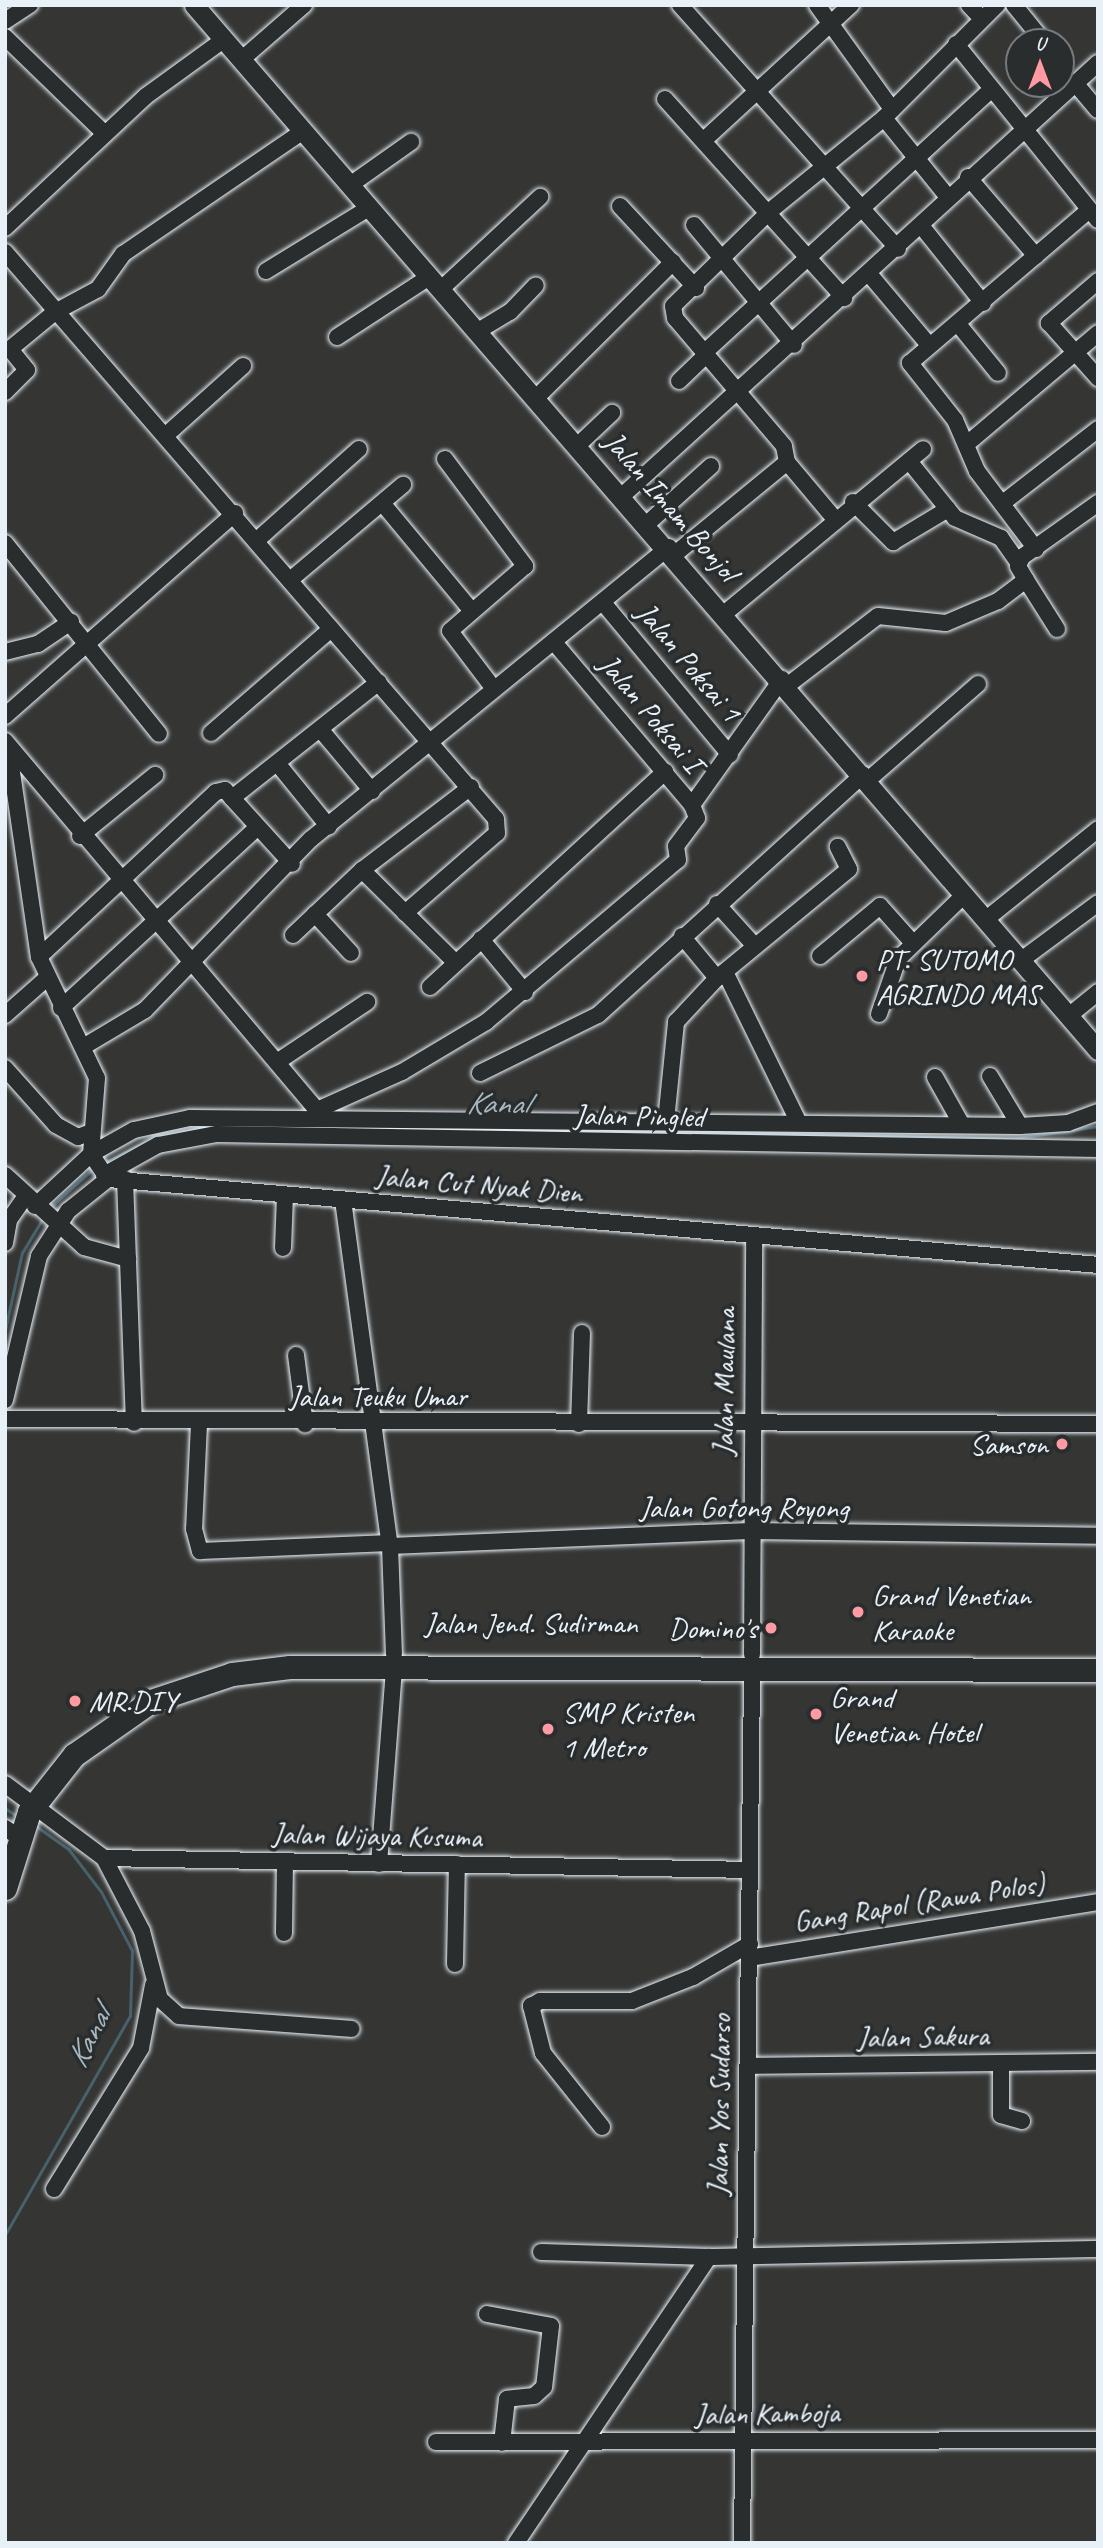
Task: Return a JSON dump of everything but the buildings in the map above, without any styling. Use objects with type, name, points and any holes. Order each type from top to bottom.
[{"type":"highway","name":"Jalan Jend. Sudirman","points":[[906,1663],[1098,1658]]},
{"type":"highway","name":"Jalan Jend. Sudirman","points":[[18,1821],[92,1740],[175,1690],[275,1667],[394,1661],[489,1661],[906,1663],[1098,1670]]},
{"type":"highway","points":[[5,1888],[18,1821]]},
{"type":"main road","name":"Jalan Imam Bonjol","points":[[194,5],[369,208],[672,550],[1020,961],[1071,1014],[1098,1050]]},
{"type":"street","points":[[5,21],[30,5]]},
{"type":"street","points":[[241,60],[304,5]]},
{"type":"street","points":[[817,5],[919,161],[947,196]]},
{"type":"street","points":[[704,139],[850,5]]},
{"type":"street","points":[[969,5],[982,19]]},
{"type":"street","points":[[834,518],[787,461],[784,446],[673,312],[770,211],[888,113],[998,5]]},
{"type":"street","points":[[1014,5],[1033,28]]},
{"type":"street","points":[[681,10],[898,249]]},
{"type":"street","points":[[5,37],[104,133]]},
{"type":"street","points":[[5,228],[104,133],[223,40]]},
{"type":"street","points":[[956,44],[1093,215],[1036,256],[958,324],[929,345],[910,365],[968,443],[977,471],[1004,502],[1036,549]]},
{"type":"street","points":[[1098,63],[1075,83],[1098,110]]},
{"type":"street","points":[[679,381],[759,304],[919,161],[991,90]]},
{"type":"street","points":[[624,495],[737,388],[794,345],[923,228],[926,215],[1058,98]]},
{"type":"street","points":[[665,99],[770,211],[844,298]]},
{"type":"street","points":[[5,392],[27,370],[8,346],[55,312],[98,289],[119,257],[303,131]]},
{"type":"street","points":[[350,185],[411,142]]},
{"type":"street","points":[[968,177],[1036,256]]},
{"type":"street","points":[[337,337],[435,283],[540,197]]},
{"type":"street","points":[[620,206],[696,288]]},
{"type":"street","points":[[266,271],[369,208]]},
{"type":"street","points":[[694,225],[722,264],[794,345]]},
{"type":"street","points":[[923,228],[983,303]]},
{"type":"street","points":[[5,252],[471,787],[499,831],[405,913]]},
{"type":"street","points":[[536,398],[673,262]]},
{"type":"street","points":[[870,275],[929,345]]},
{"type":"street","points":[[1098,281],[1049,323],[1098,378]]},
{"type":"street","points":[[478,331],[536,285]]},
{"type":"street","points":[[958,324],[998,373]]},
{"type":"street","points":[[968,443],[1098,332]]},
{"type":"street","points":[[165,436],[243,366]]},
{"type":"street","points":[[579,445],[612,413]]},
{"type":"street","points":[[1004,502],[1098,429]]},
{"type":"street","points":[[256,541],[359,449]]},
{"type":"street","points":[[725,613],[853,502],[923,449]]},
{"type":"street","points":[[445,459],[525,566],[471,610],[450,635],[494,689]]},
{"type":"street","points":[[83,1048],[145,1010],[329,827],[430,741],[787,461]]},
{"type":"street","points":[[909,461],[962,523],[1001,538],[1018,562],[1056,629]]},
{"type":"street","points":[[648,523],[711,466]]},
{"type":"street","points":[[290,580],[403,485]]},
{"type":"street","points":[[853,502],[893,542],[948,509]]},
{"type":"street","points":[[1018,562],[1098,503]]},
{"type":"street","points":[[383,504],[471,610]]},
{"type":"street","points":[[5,716],[235,513]]},
{"type":"street","points":[[5,543],[159,734]]},
{"type":"street","name":"Jalan Poksai I","points":[[554,642],[692,806],[785,682],[878,616],[917,624],[956,622],[1026,580]]},
{"type":"street","name":"Jalan Poksai 1","points":[[605,605],[730,755]]},
{"type":"street","points":[[5,652],[38,644],[71,622]]},
{"type":"street","points":[[211,733],[331,629]]},
{"type":"street","points":[[232,798],[379,682]]},
{"type":"street","points":[[480,1073],[582,1027],[717,904],[978,684]]},
{"type":"street","points":[[320,729],[372,791]]},
{"type":"street","points":[[6,743],[80,836],[280,1060],[320,1114]]},
{"type":"street","points":[[5,1242],[9,1220],[42,1213],[86,1191],[104,1175],[91,1155],[97,1078],[38,957],[6,743]]},
{"type":"street","points":[[277,763],[329,827]]},
{"type":"street","points":[[430,987],[665,772]]},
{"type":"street","points":[[80,836],[155,775]]},
{"type":"street","points":[[293,935],[362,870],[471,787]]},
{"type":"street","points":[[38,957],[216,792],[225,790],[292,864]]},
{"type":"street","points":[[320,1114],[457,1042],[525,992],[674,866],[676,846],[697,818],[692,806]]},
{"type":"street","points":[[61,1008],[257,828]]},
{"type":"street","points":[[985,920],[1098,829]]},
{"type":"street","points":[[666,1121],[673,1030],[721,975],[849,869],[838,847]]},
{"type":"street","points":[[362,870],[456,963]]},
{"type":"street","points":[[879,1014],[892,970],[913,943],[964,895]]},
{"type":"street","points":[[1020,961],[1098,903]]},
{"type":"street","points":[[717,904],[754,945]]},
{"type":"street","points":[[820,956],[880,906],[913,943]]},
{"type":"street","points":[[315,914],[351,953]]},
{"type":"street","points":[[682,936],[721,975],[799,1123]]},
{"type":"street","points":[[481,939],[525,992]]},
{"type":"street","points":[[5,1015],[48,977]]},
{"type":"street","points":[[1071,1014],[1098,992]]},
{"type":"street","points":[[280,1060],[367,1002]]},
{"type":"street","points":[[5,1068],[56,1125],[78,1137],[92,1132]]},
{"type":"street","points":[[989,1076],[1020,1126]]},
{"type":"street","points":[[935,1077],[962,1125]]},
{"type":"street","points":[[5,1400],[36,1265],[42,1213],[91,1155],[134,1130],[190,1118],[320,1114],[1020,1126],[1068,1123],[1098,1112]]},
{"type":"street","name":"Jalan Pingled","points":[[104,1175],[158,1145],[217,1133],[1098,1149]]},
{"type":"street","points":[[5,1175],[42,1213],[83,1247],[128,1259]]},
{"type":"street","name":"Jalan Cut Nyak Dien","points":[[104,1175],[285,1196],[1098,1265]]},
{"type":"street","points":[[125,1179],[134,1423]]},
{"type":"street","points":[[283,1248],[285,1196]]},
{"type":"street","points":[[343,1200],[371,1424],[390,1545],[394,1661],[379,1864]]},
{"type":"street","name":"Jalan Maulana","points":[[752,1662],[750,1426],[754,1237]]},
{"type":"street","points":[[579,1424],[582,1333]]},
{"type":"street","points":[[296,1355],[305,1424]]},
{"type":"street","name":"Jalan Teuku Umar","points":[[5,1419],[199,1424],[1098,1424]]},
{"type":"street","name":"Jalan Gotong Royong","points":[[199,1424],[194,1529],[200,1550],[750,1531],[1098,1535]]},
{"type":"street","name":"Jalan Yos Sudarso","points":[[742,2543],[752,1662]]},
{"type":"street","points":[[5,1784],[18,1821],[104,1858],[142,1931],[153,1985],[168,2008],[195,2021],[352,2029]]},
{"type":"street","name":"Jalan Wijaya Kusuma","points":[[104,1858],[750,1870]]},
{"type":"street","points":[[284,1933],[285,1862]]},
{"type":"street","points":[[455,1964],[457,1864]]},
{"type":"street","name":"Gang Rapol (Rawa Polos)","points":[[749,1951],[1098,1902]]},
{"type":"street","points":[[602,2127],[550,2065],[535,2035],[534,2003],[632,2001],[749,1951]]},
{"type":"street","points":[[54,2189],[141,2048],[153,1985]]},
{"type":"street","name":"Jalan Sakura","points":[[748,2066],[1098,2062]]},
{"type":"street","points":[[1001,2063],[1001,2115],[1022,2120]]},
{"type":"street","points":[[541,2252],[709,2257],[1098,2249]]},
{"type":"street","points":[[516,2543],[709,2257]]},
{"type":"street","points":[[487,2314],[551,2326],[544,2387],[534,2396],[507,2399],[502,2443]]},
{"type":"street","name":"Jalan Kamboja","points":[[436,2442],[581,2444],[744,2440],[1098,2440]]},
{"type":"waterway","name":"Kanal","points":[[104,1163],[153,1138],[209,1126]]},
{"type":"waterway","name":"Kanal","points":[[625,1130],[1011,1139],[1098,1126]]},
{"type":"waterway","name":"Kanal","points":[[51,1207],[92,1170]]},
{"type":"waterway","name":"Kanal","points":[[5,1330],[22,1253],[43,1218]]},
{"type":"waterway","name":"Kanal","points":[[5,1808],[19,1817]]},
{"type":"waterway","name":"Kanal","points":[[5,2235],[130,2016],[132,1951],[101,1892],[69,1850],[34,1825]]},
{"type":"place","name":"PT. SUTOMO AGRINDO MAS","points":[[862,976]]},
{"type":"place","name":"Samson","points":[[1062,1444]]},
{"type":"place","name":"Grand Venetian Karaoke","points":[[858,1612]]},
{"type":"place","name":"Domino's","points":[[771,1628]]},
{"type":"place","name":"MR.DIY","points":[[75,1701]]},
{"type":"place","name":"Grand Venetian Hotel","points":[[816,1714]]},
{"type":"place","name":"SMP Kristen 1 Metro","points":[[548,1729]]}]
